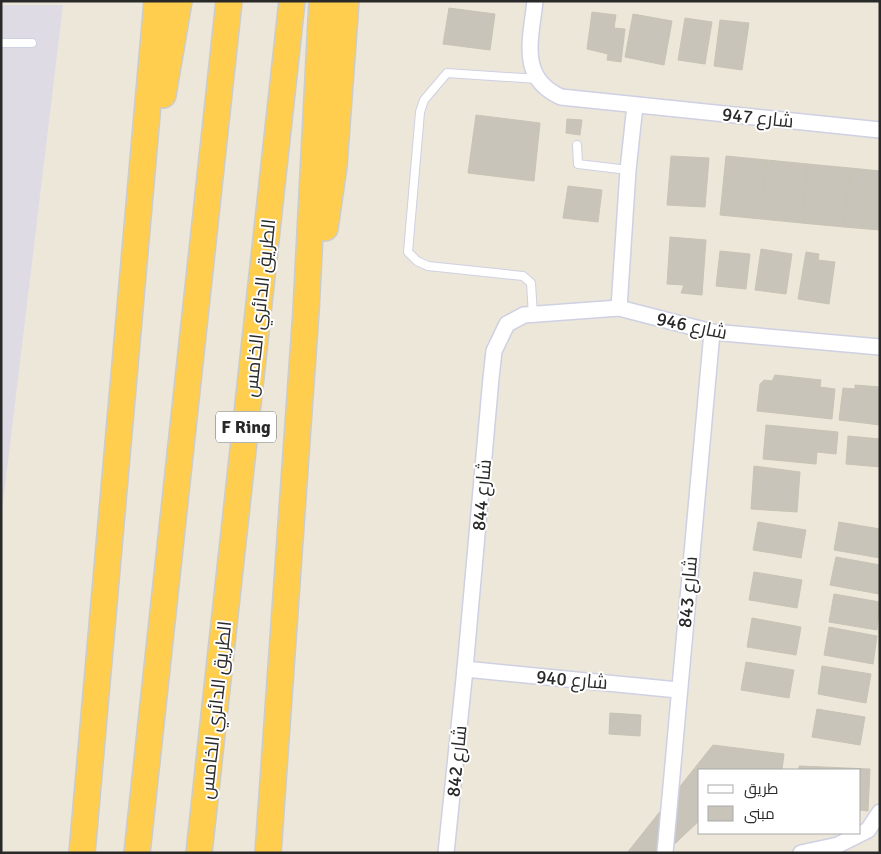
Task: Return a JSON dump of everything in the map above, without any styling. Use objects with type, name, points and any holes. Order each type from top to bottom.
[{"type":"highway","points":[[82,853],[157,1]]},
{"type":"highway","points":[[135,258],[179,1]]},
{"type":"highway","points":[[137,853],[229,1]]},
{"type":"highway","name":"الطريق الدائري الخامس","points":[[199,853],[292,1]]},
{"type":"highway","points":[[268,853],[306,311],[322,1]]},
{"type":"highway","points":[[306,311],[318,263],[331,185],[346,1]]},
{"type":"street","points":[[534,1],[530,50],[533,70],[538,79]]},
{"type":"street","name":"شارع 947","points":[[538,79],[544,87],[561,97],[880,130]]},
{"type":"street","points":[[619,308],[628,170],[635,105]]},
{"type":"street","name":"شارع 946","points":[[507,324],[524,315],[533,316],[619,308],[712,332],[880,347]]},
{"type":"street","name":"شارع 844","points":[[465,669],[494,351],[507,324]]},
{"type":"street","name":"شارع 843","points":[[665,853],[678,690],[712,332]]},
{"type":"street","name":"شارع 940","points":[[465,669],[678,690]]},
{"type":"street","name":"شارع 842","points":[[446,853],[465,669]]},
{"type":"street","points":[[861,834],[868,830],[880,812]]},
{"type":"street","points":[[801,853],[838,845],[860,834]]},
{"type":"lane","points":[[1,44],[32,43]]},
{"type":"lane","points":[[533,316],[531,283],[523,276],[428,266],[417,261],[408,252],[420,112],[424,100],[447,73],[538,79]]},
{"type":"lane","points":[[578,145],[578,164],[628,170]]},
{"type":"shaded area","points":[[1,5],[63,5],[1,520]]},
{"type":"building","points":[[449,8],[495,14],[490,50],[443,44]]},
{"type":"building","points":[[592,12],[616,15],[614,28],[625,29],[621,62],[607,60],[608,54],[587,49]]},
{"type":"building","points":[[633,14],[672,21],[664,65],[625,57]]},
{"type":"building","points":[[685,18],[712,22],[705,64],[678,60]]},
{"type":"building","points":[[720,20],[749,23],[742,70],[714,66]]},
{"type":"building","points":[[476,115],[540,123],[534,181],[468,173]]},
{"type":"building","points":[[567,119],[582,120],[580,135],[566,133]]},
{"type":"building","points":[[671,156],[709,158],[705,207],[667,205]]},
{"type":"building","points":[[726,156],[767,160],[761,219],[720,215]]},
{"type":"building","points":[[767,160],[808,164],[802,223],[761,219]]},
{"type":"building","points":[[808,164],[850,168],[844,227],[802,223]]},
{"type":"building","points":[[850,168],[880,171],[880,230],[844,227]]},
{"type":"building","points":[[568,186],[602,190],[598,222],[563,218]]},
{"type":"building","points":[[670,237],[706,240],[702,295],[681,293],[684,285],[667,284]]},
{"type":"building","points":[[761,249],[792,254],[786,294],[755,290]]},
{"type":"building","points":[[720,251],[750,254],[746,289],[716,286]]},
{"type":"building","points":[[806,252],[819,254],[818,260],[835,262],[829,304],[798,299]]},
{"type":"building","points":[[775,375],[821,380],[820,387],[835,389],[832,419],[757,411],[760,384],[764,380],[772,381]]},
{"type":"building","points":[[855,385],[880,387],[880,425],[839,420],[843,388],[855,389]]},
{"type":"building","points":[[766,425],[838,432],[836,454],[817,452],[816,464],[763,459]]},
{"type":"building","points":[[848,436],[880,439],[880,467],[846,464]]},
{"type":"building","points":[[754,466],[800,472],[797,512],[751,509]]},
{"type":"building","points":[[758,522],[806,530],[801,558],[753,550]]},
{"type":"building","points":[[839,522],[880,529],[880,558],[834,550]]},
{"type":"building","points":[[836,557],[880,565],[879,594],[830,585]]},
{"type":"building","points":[[754,572],[802,580],[797,608],[749,600]]},
{"type":"building","points":[[834,594],[880,602],[877,630],[829,622]]},
{"type":"building","points":[[752,618],[801,627],[796,655],[747,647]]},
{"type":"building","points":[[829,627],[877,636],[873,664],[824,655]]},
{"type":"building","points":[[746,662],[794,670],[789,698],[741,690]]},
{"type":"building","points":[[822,666],[871,674],[866,703],[818,694]]},
{"type":"building","points":[[817,709],[865,717],[860,745],[812,737]]},
{"type":"building","points":[[610,713],[641,715],[640,736],[609,734]]},
{"type":"building","points":[[713,745],[784,754],[782,769],[698,769],[698,822],[665,853],[627,853]]},
{"type":"building","points":[[799,766],[870,769],[868,811],[861,810],[861,769],[799,769]]}]
